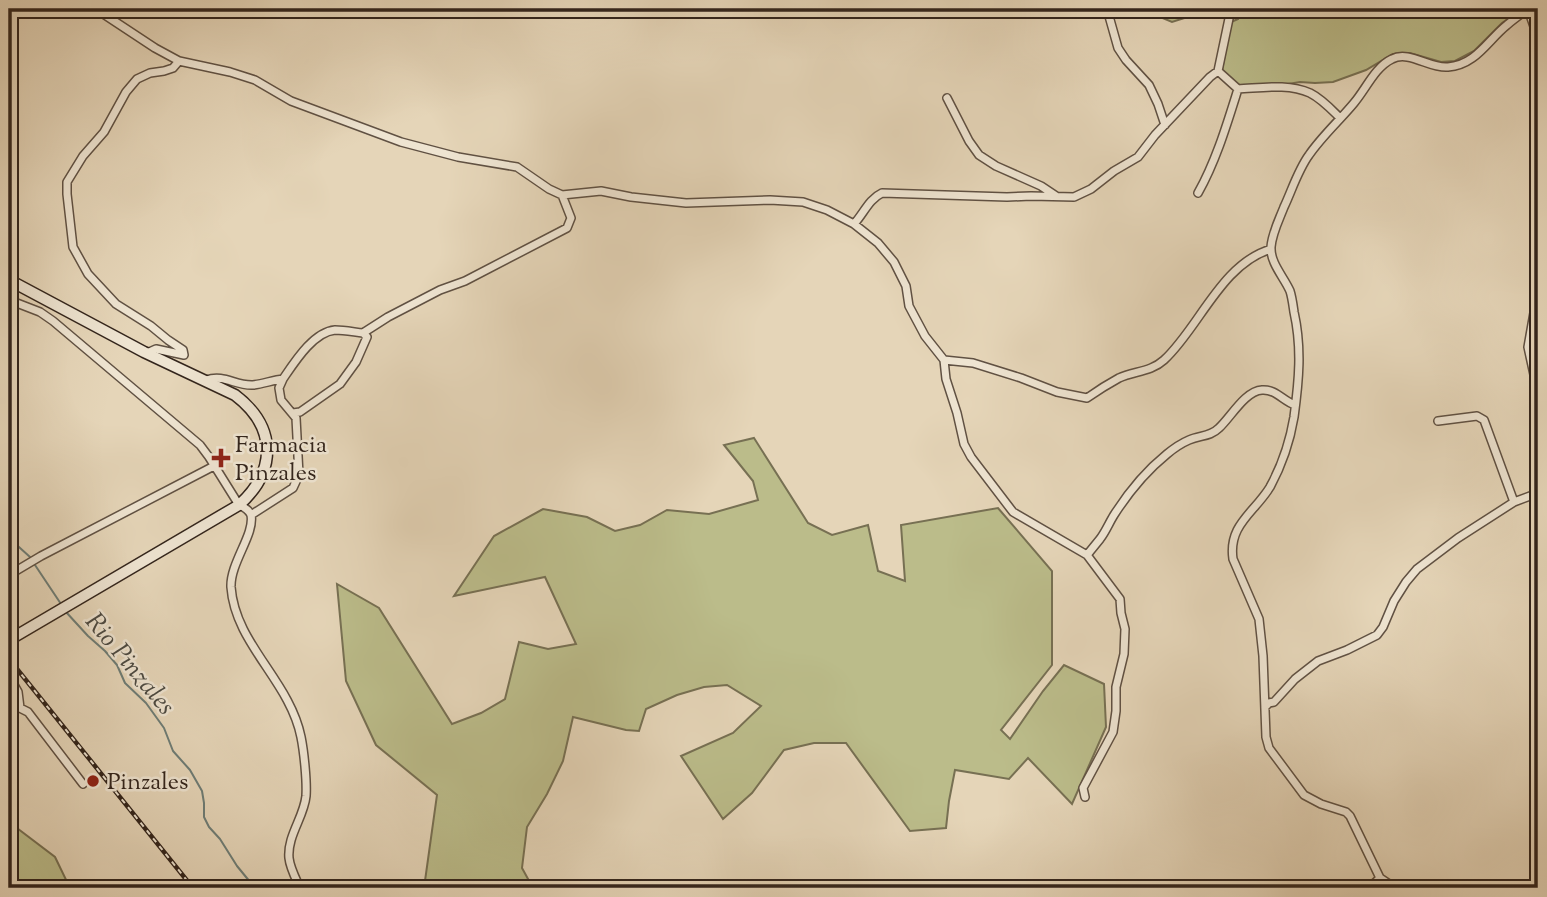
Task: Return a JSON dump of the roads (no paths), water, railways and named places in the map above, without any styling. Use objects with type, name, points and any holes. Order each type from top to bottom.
[{"type":"main road","points":[[9,280],[146,353],[235,395],[247,404],[261,422],[267,447],[265,471],[250,495],[239,505],[12,638]]},
{"type":"street","points":[[99,9],[155,48],[179,61],[255,80],[291,101],[401,142],[458,157],[517,167],[562,195],[601,191],[686,203],[770,200],[803,202],[827,210],[854,224],[878,243],[894,262],[905,286],[909,306],[925,335],[944,360],[946,379],[964,444],[1013,512],[1087,555],[1120,599],[1125,629],[1124,654],[1116,687],[1113,732],[1083,788],[1085,797]]},
{"type":"street","points":[[1107,9],[1118,48],[1149,85],[1165,125]]},
{"type":"street","points":[[854,224],[873,197],[882,193],[1007,198],[1074,197],[1091,189],[1138,157],[1155,135],[1218,71],[1231,9]]},
{"type":"street","points":[[1395,888],[1380,878],[1350,816],[1304,795],[1269,748],[1266,737],[1259,620],[1232,551],[1240,524],[1268,491],[1287,449],[1300,369],[1298,331],[1290,291],[1273,260],[1271,249],[1275,228],[1309,154],[1354,103],[1383,64],[1395,57],[1407,57],[1436,67],[1464,63],[1479,54],[1506,26],[1528,9],[1538,38]]},
{"type":"street","points":[[146,353],[156,349],[184,355],[183,350],[152,326],[116,304],[88,274],[73,247],[67,182],[83,156],[104,132],[136,79],[173,68],[179,61]]},
{"type":"street","points":[[1218,71],[1238,89],[1283,87],[1310,93],[1328,105],[1340,118]]},
{"type":"street","points":[[1198,193],[1219,146],[1238,89]]},
{"type":"street","points":[[947,98],[979,155],[1059,197]]},
{"type":"street","points":[[251,515],[293,488],[299,475],[296,418],[281,400],[279,388],[295,361],[320,335],[333,330],[363,333],[440,290],[465,281],[567,228],[571,218],[562,195]]},
{"type":"street","points":[[944,360],[973,363],[1057,392],[1087,398],[1121,377],[1144,372],[1162,363],[1212,297],[1244,263],[1260,252],[1271,249]]},
{"type":"street","points":[[1538,290],[1536,320],[1528,347],[1538,393]]},
{"type":"street","points":[[9,300],[40,312],[53,321],[200,445],[239,505],[246,508],[251,515],[249,531],[233,570],[231,585],[238,619],[277,680],[293,713],[301,739],[306,794],[289,854],[300,888]]},
{"type":"street","points":[[293,413],[300,412],[340,384],[356,362],[367,337],[363,333]]},
{"type":"street","points":[[206,380],[216,377],[255,385],[283,379]]},
{"type":"street","points":[[1087,555],[1102,537],[1123,502],[1168,453],[1190,439],[1208,436],[1217,430],[1248,396],[1256,391],[1265,389],[1274,392],[1295,405]]},
{"type":"street","points":[[1438,421],[1477,416],[1484,419],[1514,502]]},
{"type":"street","points":[[9,575],[214,466]]},
{"type":"street","points":[[1265,707],[1274,702],[1295,679],[1318,661],[1377,635],[1400,592],[1417,569],[1458,538],[1514,502],[1538,493]]},
{"type":"street","points":[[9,676],[18,692],[20,708]]},
{"type":"street","points":[[9,708],[20,708],[29,712],[83,784]]},
{"type":"street","points":[[1369,888],[1380,878]]},
{"type":"waterway","name":"Rio Pinzales","points":[[9,538],[30,557]]},
{"type":"waterway","name":"Rio Pinzales","points":[[33,562],[61,604]]},
{"type":"waterway","name":"Rio Pinzales","points":[[66,612],[117,665],[125,683],[146,703],[164,728],[173,751],[190,770],[202,791],[204,817],[209,827],[255,888]]},
{"type":"railway","points":[[9,659],[193,888]]},
{"type":"place","name":"Farmacia Pinzales","points":[[221,458]]},
{"type":"place","name":"Pinzales","points":[[93,781]]}]
